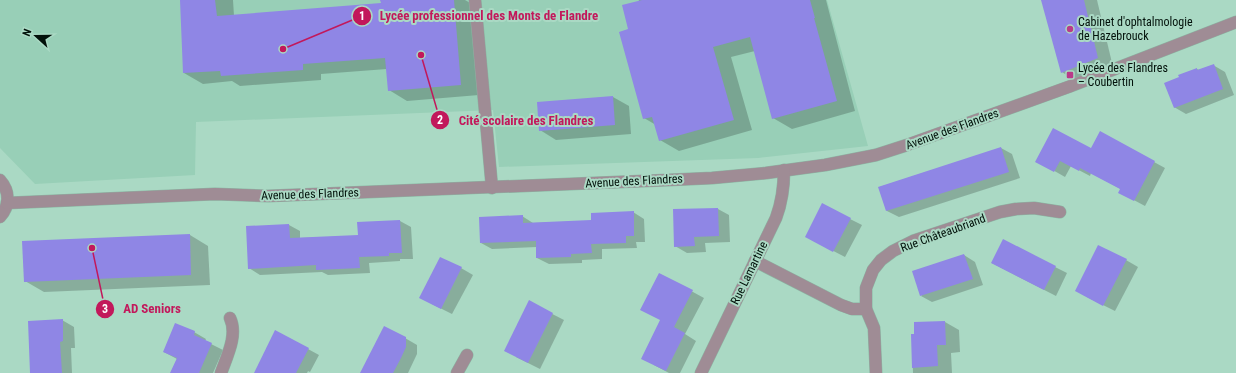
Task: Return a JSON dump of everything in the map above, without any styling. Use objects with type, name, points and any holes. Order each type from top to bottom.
[{"type":"street","points":[[475,0],[492,188]]},
{"type":"street","name":"Avenue des Flandres","points":[[7,203],[226,194],[268,196],[712,178],[784,170],[860,159],[896,149],[1071,86],[1236,22]]},
{"type":"street","name":"Rue Lamartine","points":[[700,373],[780,208],[784,189],[784,170]]},
{"type":"street","points":[[0,180],[8,194],[7,203],[0,217]]},
{"type":"street","name":"Rue Châteaubriand","points":[[876,373],[874,328],[866,309],[866,288],[870,276],[881,260],[898,248],[913,241],[1007,210],[1034,208],[1060,212]]},
{"type":"street","points":[[755,261],[841,305],[852,309],[866,309]]},
{"type":"street","points":[[221,373],[233,337],[230,318]]},
{"type":"street","points":[[457,373],[467,355]]},
{"type":"shaded area","points":[[0,0],[827,0],[868,146],[758,158],[499,167],[493,110],[196,122],[195,175],[35,184],[0,148]]},
{"type":"building","points":[[180,0],[215,0],[217,16],[381,3],[380,0],[454,0],[461,85],[388,91],[385,58],[303,64],[303,70],[221,76],[220,71],[183,73]]},
{"type":"building","points":[[642,0],[810,0],[837,101],[772,119],[750,37],[713,47],[734,120],[659,141],[652,117],[643,119],[619,32],[628,29],[622,5]]},
{"type":"building","name":"Cabinet d'ophtalmologie de Hazebrouck","points":[[1041,0],[1084,0],[1098,58],[1061,73]]},
{"type":"building","points":[[1214,64],[1223,89],[1174,108],[1164,83],[1179,77],[1178,75]]},
{"type":"building","points":[[613,96],[615,125],[539,131],[537,102]]},
{"type":"building","points":[[1053,128],[1091,148],[1100,131],[1155,161],[1134,201],[1118,193],[1120,189],[1080,168],[1079,171],[1060,161],[1054,172],[1035,162]]},
{"type":"building","points":[[1001,147],[1009,172],[886,211],[878,187]]},
{"type":"building","points":[[822,203],[851,218],[833,252],[805,237]]},
{"type":"building","points":[[718,208],[719,236],[694,237],[695,246],[674,247],[673,209]]},
{"type":"building","points":[[634,211],[634,236],[626,236],[626,243],[591,244],[592,253],[571,254],[571,257],[536,258],[536,241],[480,243],[479,217],[523,215],[523,223],[591,220],[591,213]]},
{"type":"building","points":[[400,220],[402,253],[389,253],[389,256],[359,257],[360,268],[316,270],[316,265],[248,269],[246,226],[289,224],[290,238],[358,235],[357,222]]},
{"type":"building","points":[[190,234],[191,275],[24,282],[22,241]]},
{"type":"building","points":[[1003,239],[1056,266],[1044,290],[991,263]]},
{"type":"building","points":[[1098,245],[1127,259],[1103,306],[1075,291]]},
{"type":"building","points":[[964,254],[973,279],[920,296],[912,271]]},
{"type":"building","points":[[440,257],[462,267],[441,309],[419,298]]},
{"type":"building","points":[[659,273],[693,290],[674,327],[685,333],[666,371],[641,359],[660,320],[640,310]]},
{"type":"building","points":[[529,300],[553,313],[528,363],[504,351]]},
{"type":"building","points":[[63,319],[63,341],[60,342],[62,373],[30,373],[28,321]]},
{"type":"building","points":[[945,321],[946,345],[937,345],[938,366],[912,368],[911,334],[914,334],[914,322]]},
{"type":"building","points":[[175,323],[195,331],[194,335],[212,343],[199,373],[170,373],[177,358],[163,352]]},
{"type":"building","points":[[384,326],[406,337],[406,347],[401,358],[393,373],[360,373]]},
{"type":"building","points":[[275,330],[309,348],[296,373],[254,373]]},
{"type":"place","name":"Cabinet d'ophtalmologie de Hazebrouck","points":[[1070,29]]},
{"type":"place","name":"Lycée professionnel des Monts de Flandre","points":[[283,49]]},
{"type":"place","name":"Cité scolaire des Flandres","points":[[421,55]]},
{"type":"place","name":"Lycée des Flandres – Coubertin","points":[[1070,75]]},
{"type":"place","name":"AD Seniors","points":[[92,248]]}]
